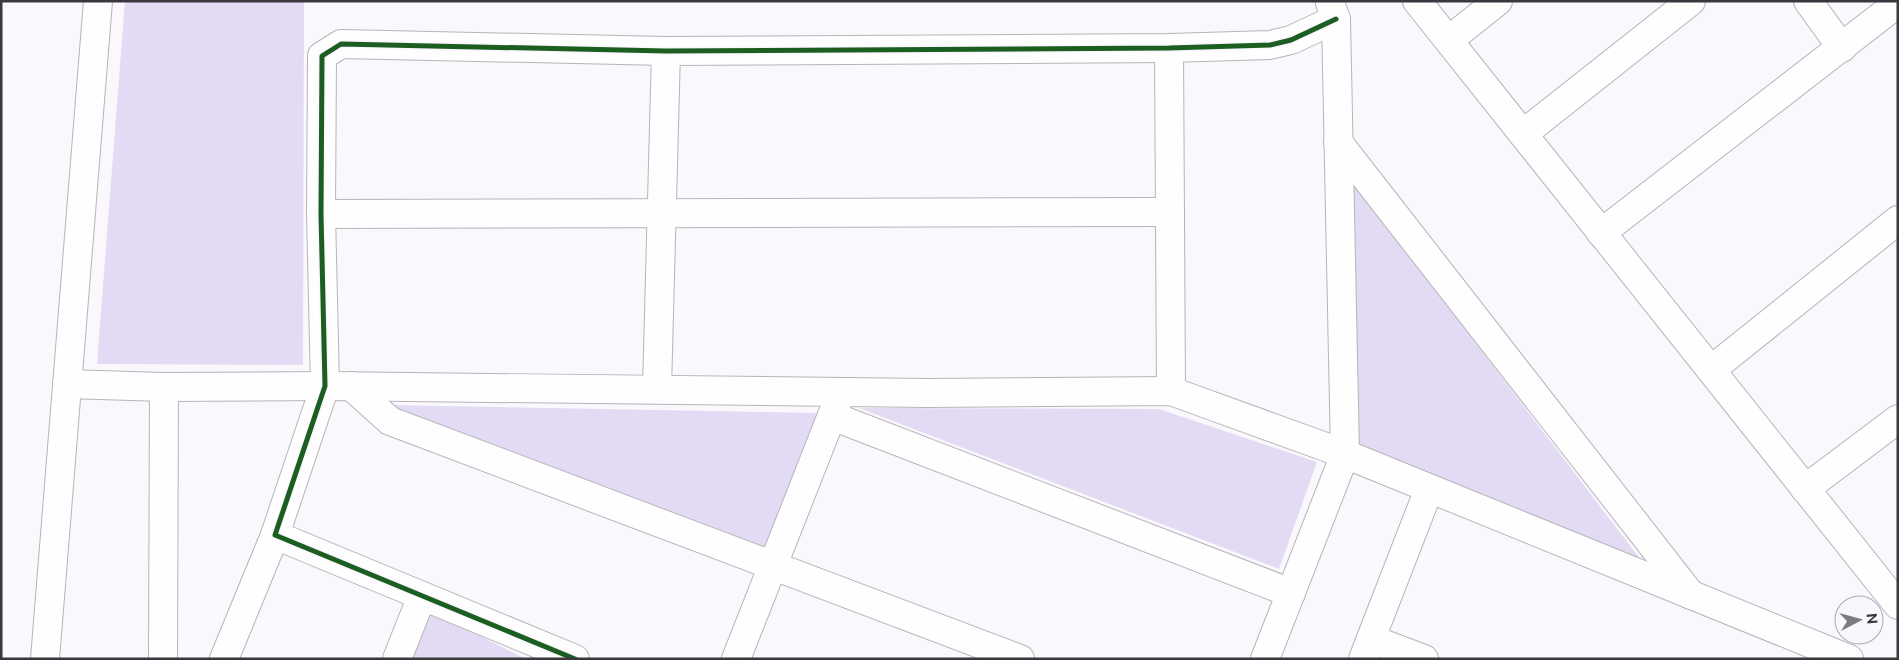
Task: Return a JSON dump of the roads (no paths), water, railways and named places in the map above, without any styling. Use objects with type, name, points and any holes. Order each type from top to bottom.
[{"type":"street","points":[[45,659],[98,1]]},
{"type":"street","points":[[1417,1],[1898,605]]},
{"type":"street","points":[[1448,40],[1498,1]]},
{"type":"street","points":[[1523,134],[1691,1]]},
{"type":"street","points":[[1808,1],[1842,48]]},
{"type":"street","points":[[1601,233],[1898,3]]},
{"type":"street","points":[[224,659],[338,386],[321,214],[322,56],[341,44],[666,51],[1169,48],[1270,45],[1291,40],[1333,10]]},
{"type":"street","points":[[1265,659],[1345,454],[1333,10]]},
{"type":"street","points":[[1169,48],[1171,391]]},
{"type":"street","points":[[657,390],[666,51]]},
{"type":"street","points":[[1338,142],[1691,594]]},
{"type":"street","points":[[321,214],[1170,212]]},
{"type":"street","points":[[1710,370],[1898,220]]},
{"type":"street","points":[[67,384],[164,387],[338,386],[657,390],[837,404],[1171,391],[1345,454],[1849,659]]},
{"type":"street","points":[[338,386],[390,421],[1020,659]]},
{"type":"street","points":[[163,659],[164,387]]},
{"type":"street","points":[[837,404],[1291,593]]},
{"type":"street","points":[[736,659],[837,404]]},
{"type":"street","points":[[1806,489],[1898,419]]},
{"type":"street","points":[[1424,659],[1367,649],[1429,489]]},
{"type":"street","points":[[275,535],[575,659]]},
{"type":"street","points":[[397,659],[422,596]]}]
